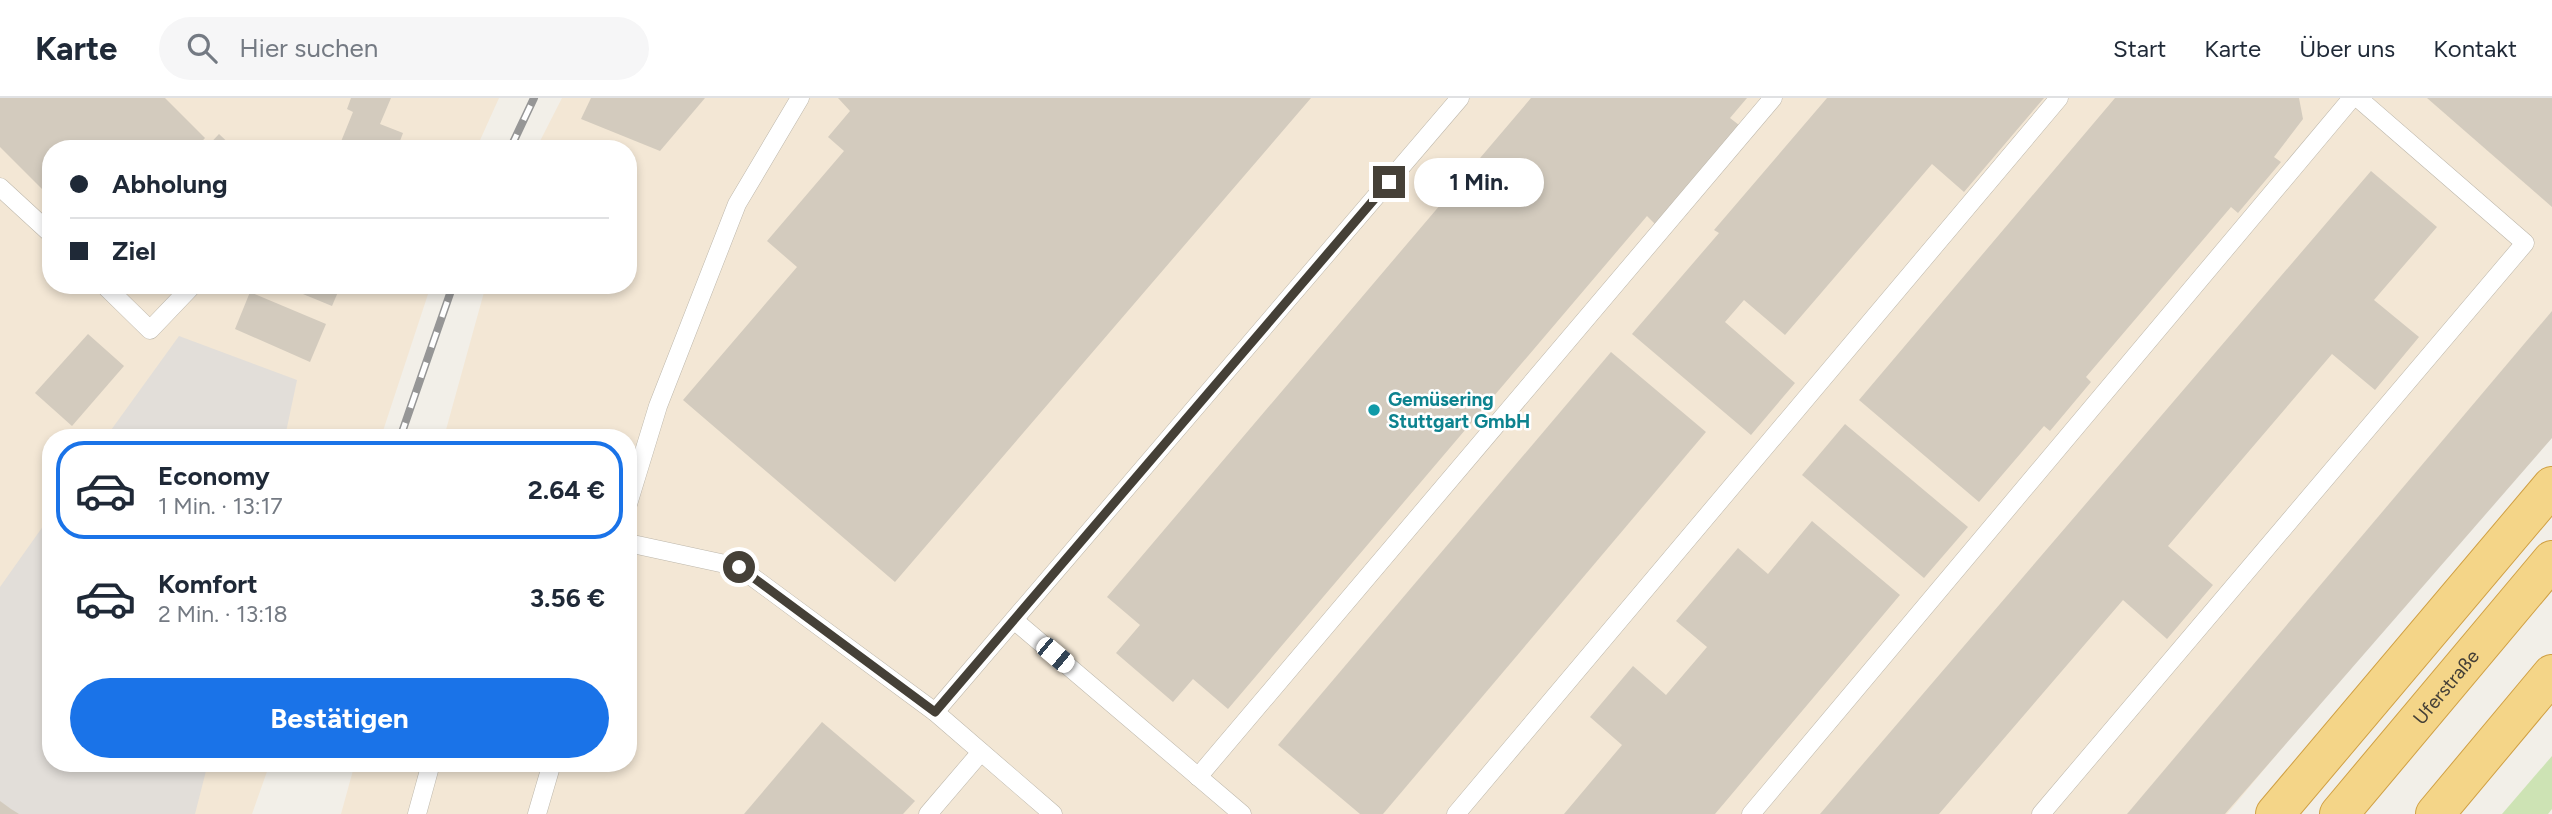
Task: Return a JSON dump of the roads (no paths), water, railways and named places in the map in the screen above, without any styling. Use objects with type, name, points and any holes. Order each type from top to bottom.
[{"type":"highway","points":[[2275,814],[2552,486]]},
{"type":"highway","name":"Uferstraße","points":[[2339,814],[2552,560]]},
{"type":"highway","points":[[2435,814],[2552,674]]},
{"type":"lane","points":[[637,475],[658,406],[737,204],[800,98]]},
{"type":"lane","points":[[935,712],[1460,98]]},
{"type":"lane","points":[[1198,776],[1773,98]]},
{"type":"lane","points":[[1456,814],[2059,98]]},
{"type":"lane","points":[[1751,814],[2352,98]]},
{"type":"lane","points":[[2041,814],[2525,243],[2358,98]]},
{"type":"lane","points":[[0,187],[42,226]]},
{"type":"lane","points":[[113,294],[150,330],[185,294]]},
{"type":"lane","points":[[637,545],[739,567],[935,712],[1053,814]]},
{"type":"lane","points":[[1014,620],[1242,814]]},
{"type":"lane","points":[[928,814],[981,752]]},
{"type":"lane","points":[[416,814],[428,772]]},
{"type":"lane","points":[[537,814],[549,772]]},
{"type":"railway","points":[[514,140],[534,98]]},
{"type":"railway","points":[[403,429],[450,294]]},
{"type":"place","name":"Gemüsering Stuttgart GmbH","points":[[1374,410]]}]
